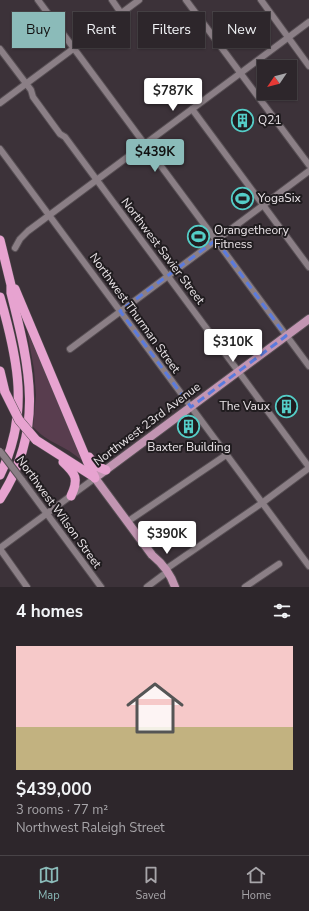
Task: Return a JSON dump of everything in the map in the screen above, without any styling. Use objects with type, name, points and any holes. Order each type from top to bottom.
[{"type":"highway","points":[[0,240],[28,364],[30,394],[29,416],[23,450],[9,484],[0,499]]},
{"type":"highway","points":[[11,285],[16,290],[66,411],[96,478]]},
{"type":"highway","points":[[0,297],[14,351],[19,388],[18,414],[15,432],[11,448],[0,475]]},
{"type":"highway","points":[[0,370],[5,392],[19,420],[36,440],[96,478]]},
{"type":"highway","points":[[66,411],[92,461],[96,466],[106,470]]},
{"type":"highway","points":[[48,447],[73,471],[75,475],[76,485],[71,496]]},
{"type":"main road","name":"Northwest 23rd Avenue","points":[[96,478],[309,319]]},
{"type":"main road","points":[[96,478],[152,555],[157,566],[172,579],[175,587]]},
{"type":"street","points":[[38,0],[73,47]]},
{"type":"street","points":[[112,0],[120,12]]},
{"type":"street","points":[[122,12],[139,0]]},
{"type":"street","points":[[186,0],[309,165]]},
{"type":"street","points":[[261,0],[309,66]]},
{"type":"street","points":[[15,248],[20,239],[28,231],[309,22]]},
{"type":"street","points":[[0,103],[74,48],[309,366]]},
{"type":"street","name":"Northwest Savier Street","points":[[0,49],[31,90],[37,103],[60,134],[65,137],[309,467]]},
{"type":"street","points":[[192,109],[309,267]]},
{"type":"street","name":"Northwest Thurman Street","points":[[0,149],[309,566]]},
{"type":"street","points":[[70,349],[309,171]]},
{"type":"street","name":"Northwest Wilson Street","points":[[0,450],[101,587]]},
{"type":"street","points":[[127,522],[226,455]]},
{"type":"street","points":[[147,587],[164,572],[262,503],[309,467]]},
{"type":"street","name":"Northwest 23rd Avenue","points":[[0,549],[96,478]]},
{"type":"street","points":[[0,549],[28,587]]},
{"type":"street","points":[[245,587],[279,564]]},
{"type":"highlighted area","points":[[216,240],[286,336],[191,407],[120,311]]},
{"type":"shaded area","points":[[27,331],[85,462],[44,437],[33,427],[36,395],[34,369]]},
{"type":"place","name":"Q21","points":[[243,120]]},
{"type":"place","name":"YogaSix","points":[[242,198]]},
{"type":"place","name":"Orangetheory Fitness","points":[[198,237]]},
{"type":"place","name":"The Vaux","points":[[286,406]]},
{"type":"place","name":"Baxter Building","points":[[189,426]]}]
